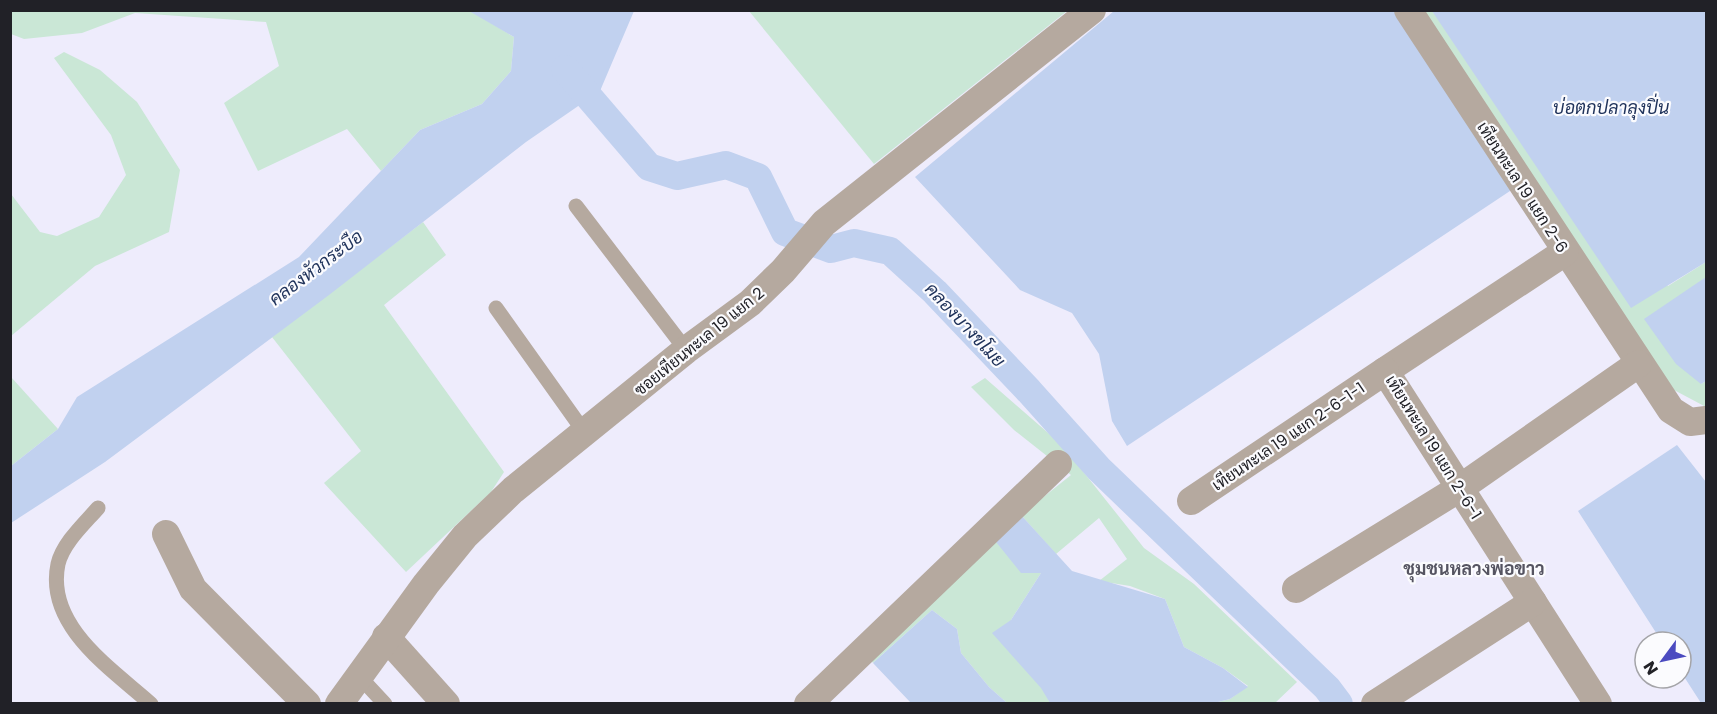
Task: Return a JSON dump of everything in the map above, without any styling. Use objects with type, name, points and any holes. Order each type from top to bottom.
[{"type":"street","name":"ซอยเทียนทะเล 19 แยก 2","points":[[339,704],[358,675],[465,536],[513,490],[686,350],[750,303],[783,271],[825,224],[1092,10]]},
{"type":"street","name":"เทียนทะเล 19 แยก 2-6","points":[[1408,10],[1638,364],[1671,410],[1690,423],[1707,420]]},
{"type":"street","name":"เทียนทะเล 19 แยก 2-6-1","points":[[1565,252],[1385,371],[1598,704]]},
{"type":"street","points":[[1296,589],[1460,488],[1638,364]]},
{"type":"street","name":"เทียนทะเล 19 แยก 2-6-1-1","points":[[1191,501],[1385,371]]},
{"type":"street","points":[[808,704],[1058,464]]},
{"type":"street","points":[[166,534],[193,589],[307,704]]},
{"type":"street","points":[[1375,704],[1533,602]]},
{"type":"street","points":[[387,637],[446,704]]},
{"type":"lane","points":[[576,206],[686,350]]},
{"type":"lane","points":[[496,308],[585,433]]},
{"type":"lane","points":[[98,508],[69,542],[58,563],[57,585],[63,609],[75,632],[90,649],[151,704]]},
{"type":"lane","points":[[358,675],[385,704]]},
{"type":"green space","points":[[469,10],[514,37],[511,71],[482,104],[420,130],[381,171],[347,129],[258,171],[224,103],[279,66],[266,22],[135,13],[82,33],[24,39],[11,34],[10,11]]},
{"type":"green space","points":[[749,11],[1067,11],[874,164]]},
{"type":"green space","points":[[1420,11],[1432,11],[1668,286],[1706,262],[1706,277],[1692,289],[1701,384],[1706,381],[1706,407],[1674,390]]},
{"type":"green space","points":[[64,52],[100,70],[137,102],[180,170],[169,232],[95,266],[11,336],[11,194],[40,232],[57,236],[99,217],[126,175],[111,135],[54,58]]},
{"type":"green space","points":[[423,222],[446,255],[384,305],[504,472],[491,492],[406,572],[324,483],[361,451],[272,337]]},
{"type":"green space","points":[[11,377],[58,429],[11,466]]},
{"type":"green space","points":[[985,378],[1062,445],[1144,548],[1194,584],[1297,682],[1275,703],[1214,703],[1230,699],[1248,686],[1223,668],[1184,647],[1165,599],[1130,586],[1099,581],[1127,559],[1099,518],[1056,554],[1021,515],[1071,475],[1014,430],[971,387]]},
{"type":"green space","points":[[992,537],[1041,573],[1011,620],[1050,703],[1007,703],[989,687],[961,653],[957,629],[932,610],[873,663],[868,655]]},
{"type":"water","points":[[1394,10],[1513,189],[1127,446],[1112,421],[1099,354],[1072,313],[1020,290],[915,177],[1114,11]]},
{"type":"water","name":"คลองหัวกระบือ","points":[[469,11],[634,11],[600,91],[526,142],[329,295],[105,462],[11,523],[11,466],[58,429],[77,397],[299,257],[420,130],[482,104],[511,71],[514,37]]},
{"type":"water","name":"บ่อตกปลาลุงปิ่น","points":[[1432,11],[1706,11],[1706,262],[1631,308]]},
{"type":"water","points":[[1706,277],[1706,381],[1701,384],[1676,364],[1644,319]]},
{"type":"water","points":[[1677,445],[1706,482],[1706,703],[1701,703],[1693,690],[1693,630],[1654,630],[1578,511]]},
{"type":"water","points":[[1021,515],[1072,571],[1165,599],[1184,647],[1223,668],[1248,687],[1230,699],[1214,703],[1050,703],[1041,688],[992,633],[1011,620],[1041,573],[1021,573],[992,537]]},
{"type":"water","points":[[932,610],[957,629],[961,653],[989,687],[1007,703],[911,703],[873,663]]},
{"type":"waterway","name":"คลองบางขโมย","points":[[565,69],[649,167],[677,176],[726,165],[758,177],[785,232],[831,249],[854,243],[890,251],[935,292],[1099,469],[1327,688],[1339,704]]},
{"type":"district","name":"ชุมชนหลวงพ่อขาว","points":[[1474,569]]}]
